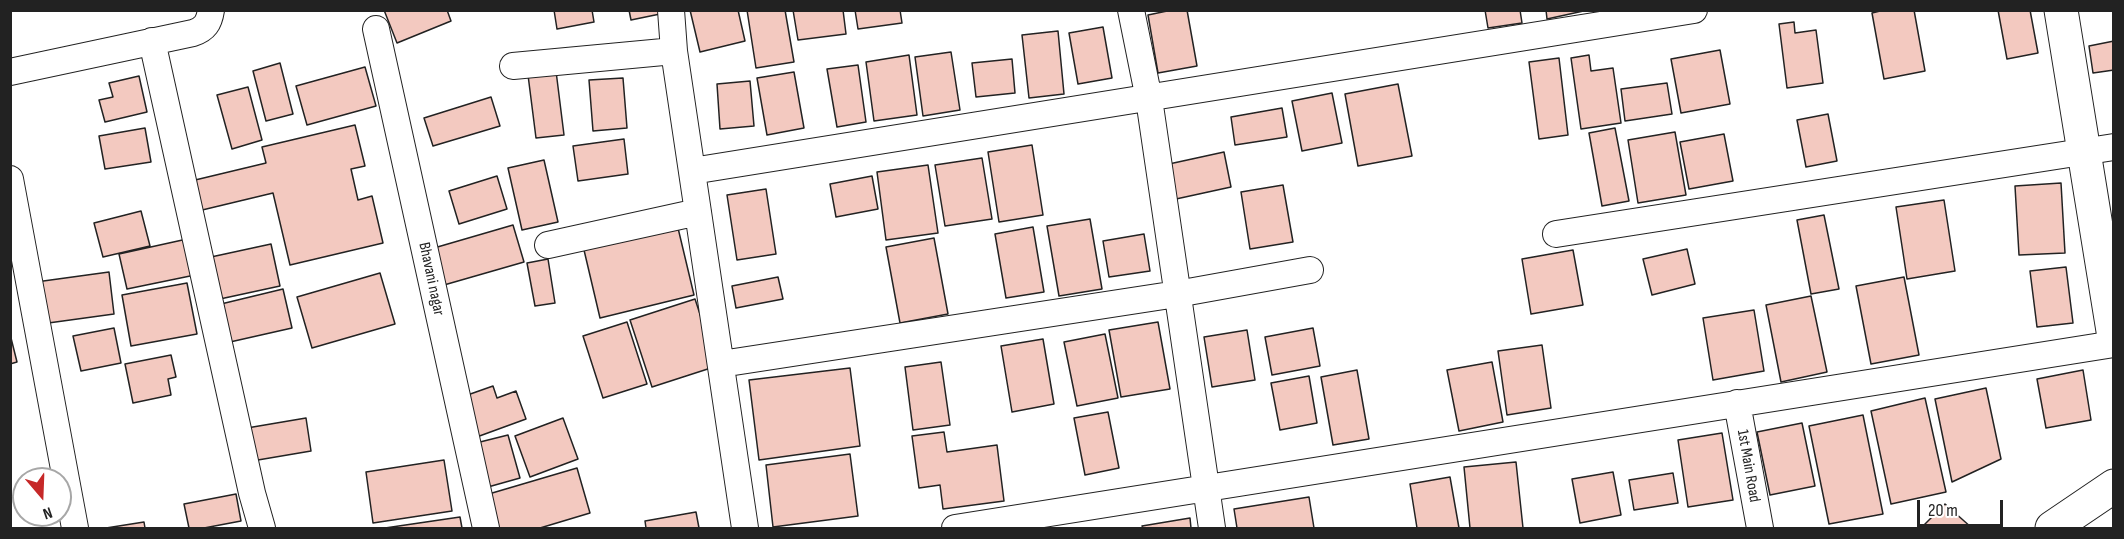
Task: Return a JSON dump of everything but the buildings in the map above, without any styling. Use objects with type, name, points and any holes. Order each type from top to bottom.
[{"type":"main road","points":[[2061,10],[2099,150],[2114,337]]},
{"type":"main road","points":[[2052,528],[2114,486]]},
{"type":"street","points":[[10,72],[202,30],[208,24],[211,10]]},
{"type":"street","points":[[671,10],[674,51],[745,528]]},
{"type":"street","points":[[1131,10],[1149,99],[1212,528]]},
{"type":"street","points":[[692,171],[1694,10]]},
{"type":"street","name":"Bhavani nagar","points":[[376,29],[486,528]]},
{"type":"street","points":[[152,41],[249,482],[262,528]]},
{"type":"street","points":[[513,66],[674,51]]},
{"type":"street","points":[[1556,234],[2099,150]]},
{"type":"street","points":[[10,179],[17,251],[75,528]]},
{"type":"street","points":[[548,245],[698,212]]},
{"type":"street","points":[[721,364],[1177,294],[1310,270]]},
{"type":"street","points":[[955,528],[2114,344]]},
{"type":"street","name":"1st Main Road","points":[[1737,404],[1760,528]]}]
